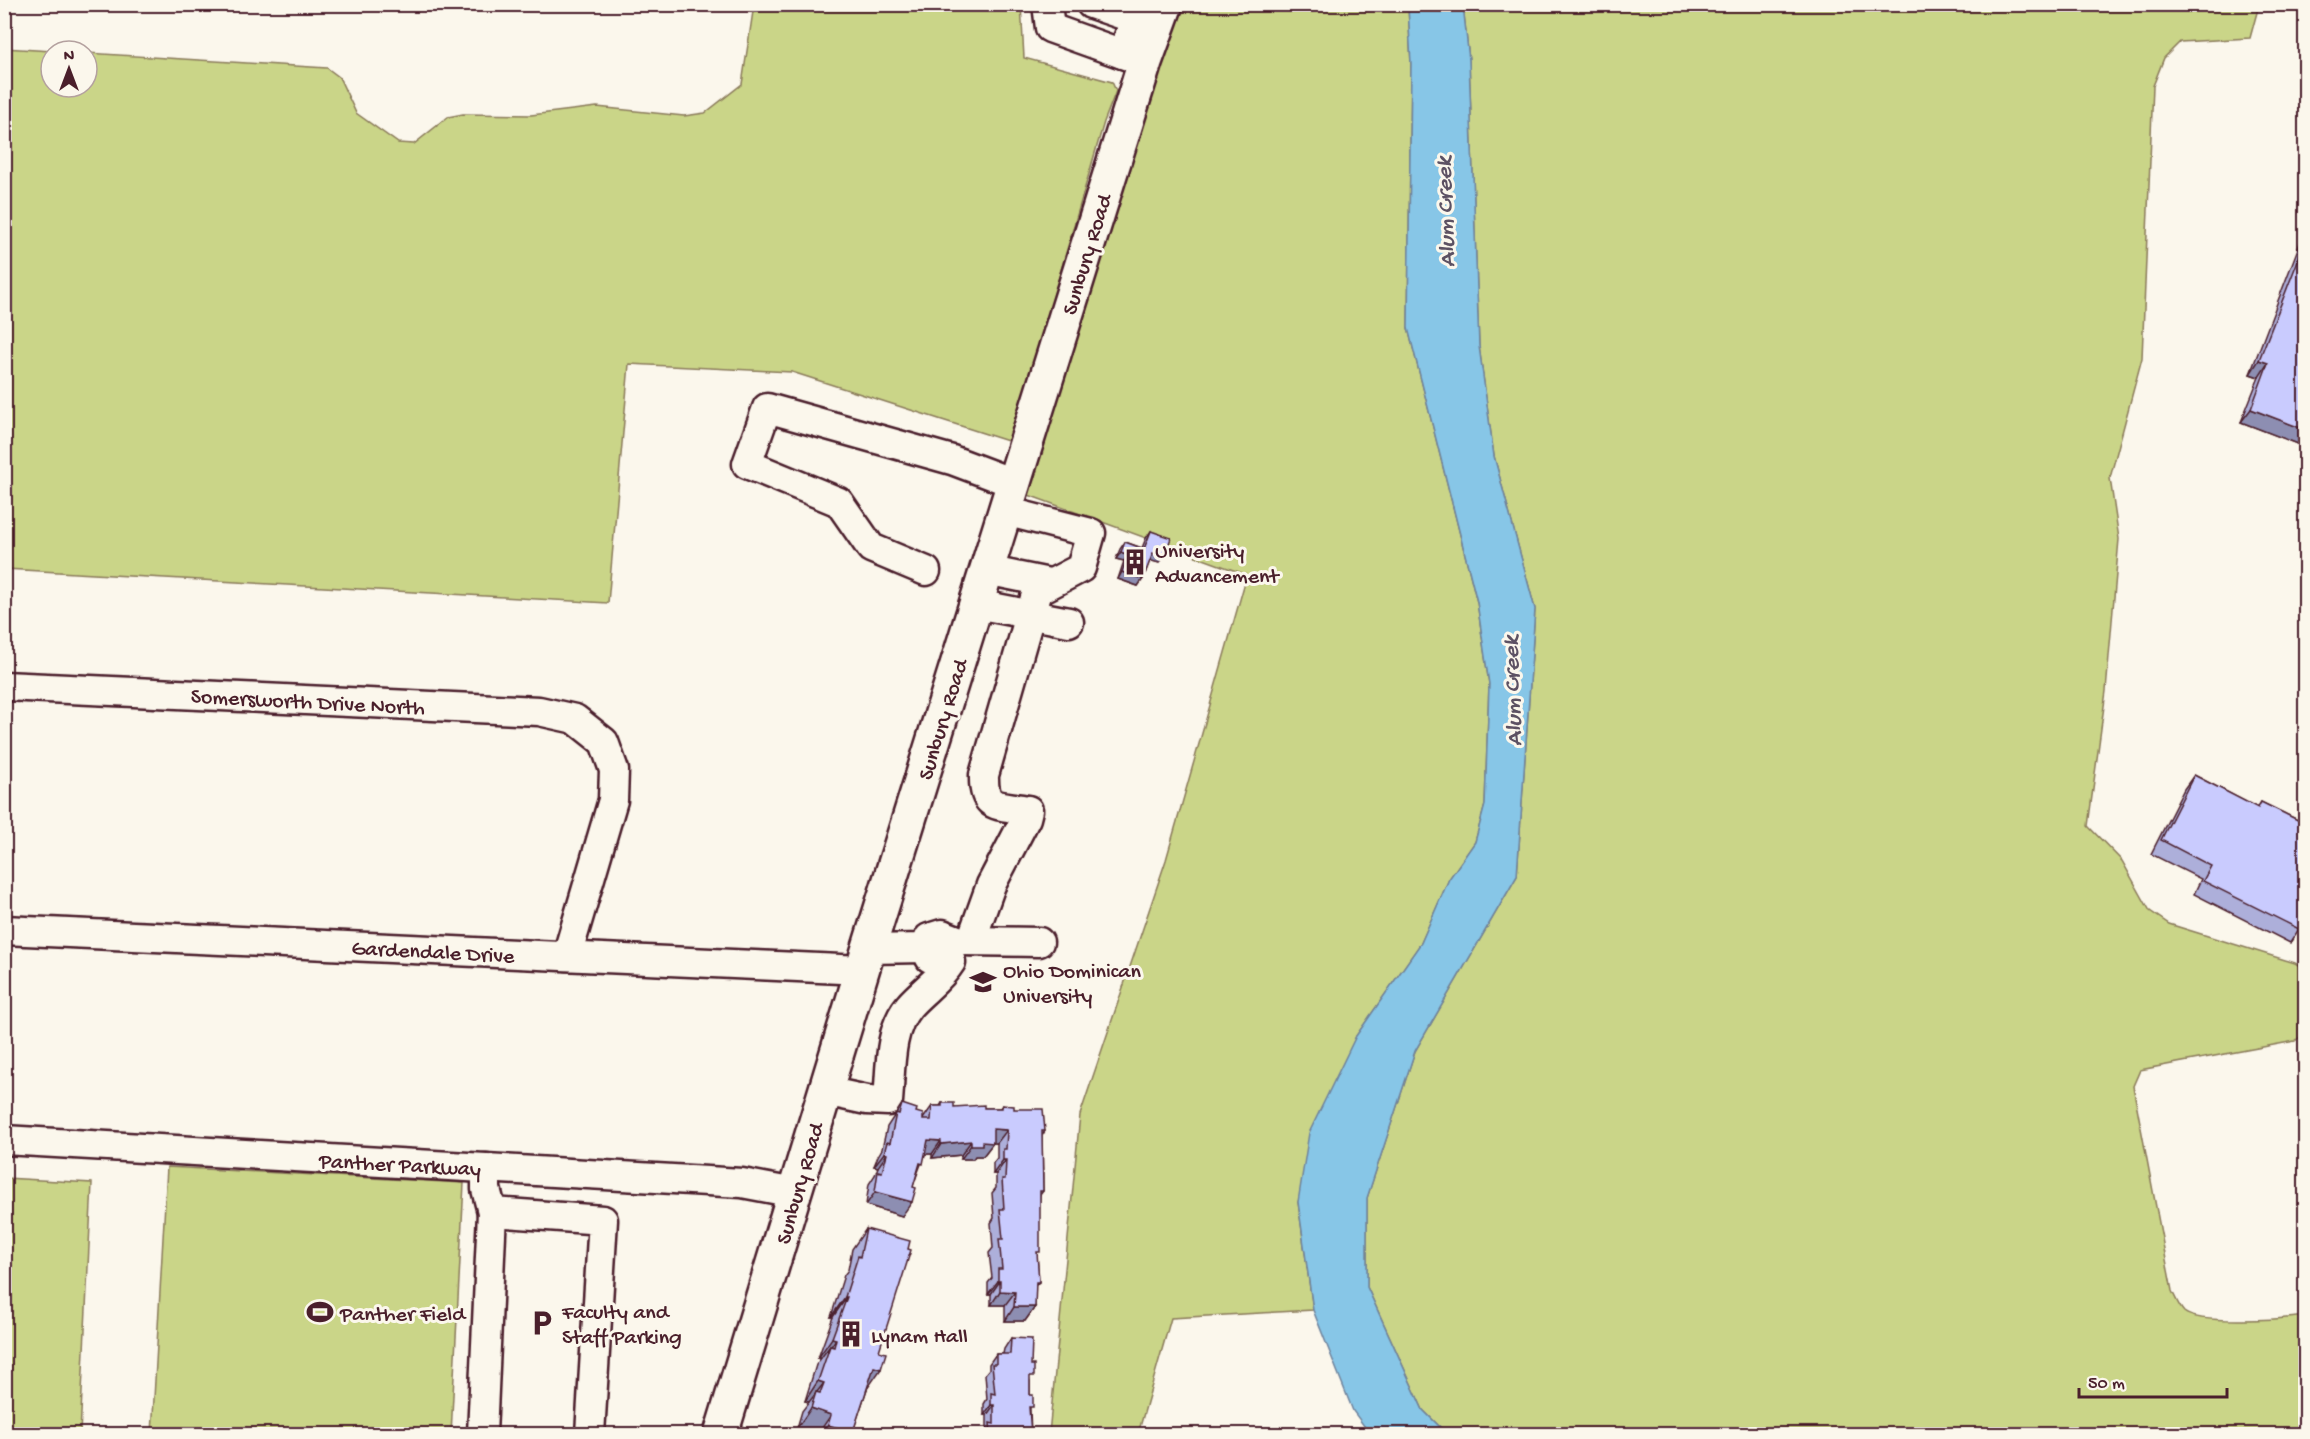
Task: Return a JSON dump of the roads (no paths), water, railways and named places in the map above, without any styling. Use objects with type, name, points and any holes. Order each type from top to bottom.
[{"type":"main road","name":"Sunbury Road","points":[[721,1434],[1009,497],[1134,58],[1166,4]]},
{"type":"street","points":[[1047,4],[1050,28],[1134,58],[1135,19],[1091,4]]},
{"type":"street","points":[[825,1091],[867,1100],[888,1101],[891,1058],[901,1016],[924,990],[944,974],[960,948],[1026,818],[1028,810],[994,804],[986,799],[983,793],[984,775],[1037,591],[1049,583],[1072,575],[1081,568],[1090,533],[1009,497],[952,460],[767,408],[747,464],[839,502],[870,548],[926,571]]},
{"type":"street","points":[[986,570],[1049,583]]},
{"type":"street","points":[[976,604],[1069,622]]},
{"type":"street","name":"Somersworth Drive North","points":[[4,686],[539,711],[575,719],[603,742],[614,770],[613,800],[567,956]]},
{"type":"street","name":"Gardendale Drive","points":[[4,930],[567,956],[865,960],[925,948],[929,938],[942,934],[960,948]]},
{"type":"street","points":[[960,948],[1039,942]]},
{"type":"street","name":"Panther Parkway","points":[[4,1140],[742,1183],[795,1193]]},
{"type":"street","points":[[482,1434],[492,1212],[501,1194],[494,1169]]},
{"type":"street","points":[[492,1212],[603,1220],[590,1434]]},
{"type":"water","name":"Alum Creek","points":[[1408,5],[1463,5],[1469,60],[1479,346],[1494,456],[1535,609],[1517,876],[1415,1051],[1367,1198],[1367,1287],[1423,1410],[1447,1434],[1370,1434],[1353,1411],[1313,1310],[1298,1202],[1309,1133],[1356,1036],[1421,943],[1449,879],[1475,842],[1485,805],[1489,684],[1477,602],[1408,328],[1411,64]]},
{"type":"place","name":"University Advancement","points":[[1135,562]]},
{"type":"place","name":"Ohio Dominican University","points":[[983,982]]},
{"type":"place","name":"Panther Field","points":[[320,1312]]},
{"type":"place","name":"Faculty and Staff Parking","points":[[542,1323]]},
{"type":"place","name":"Lynam Hall","points":[[851,1334]]}]
